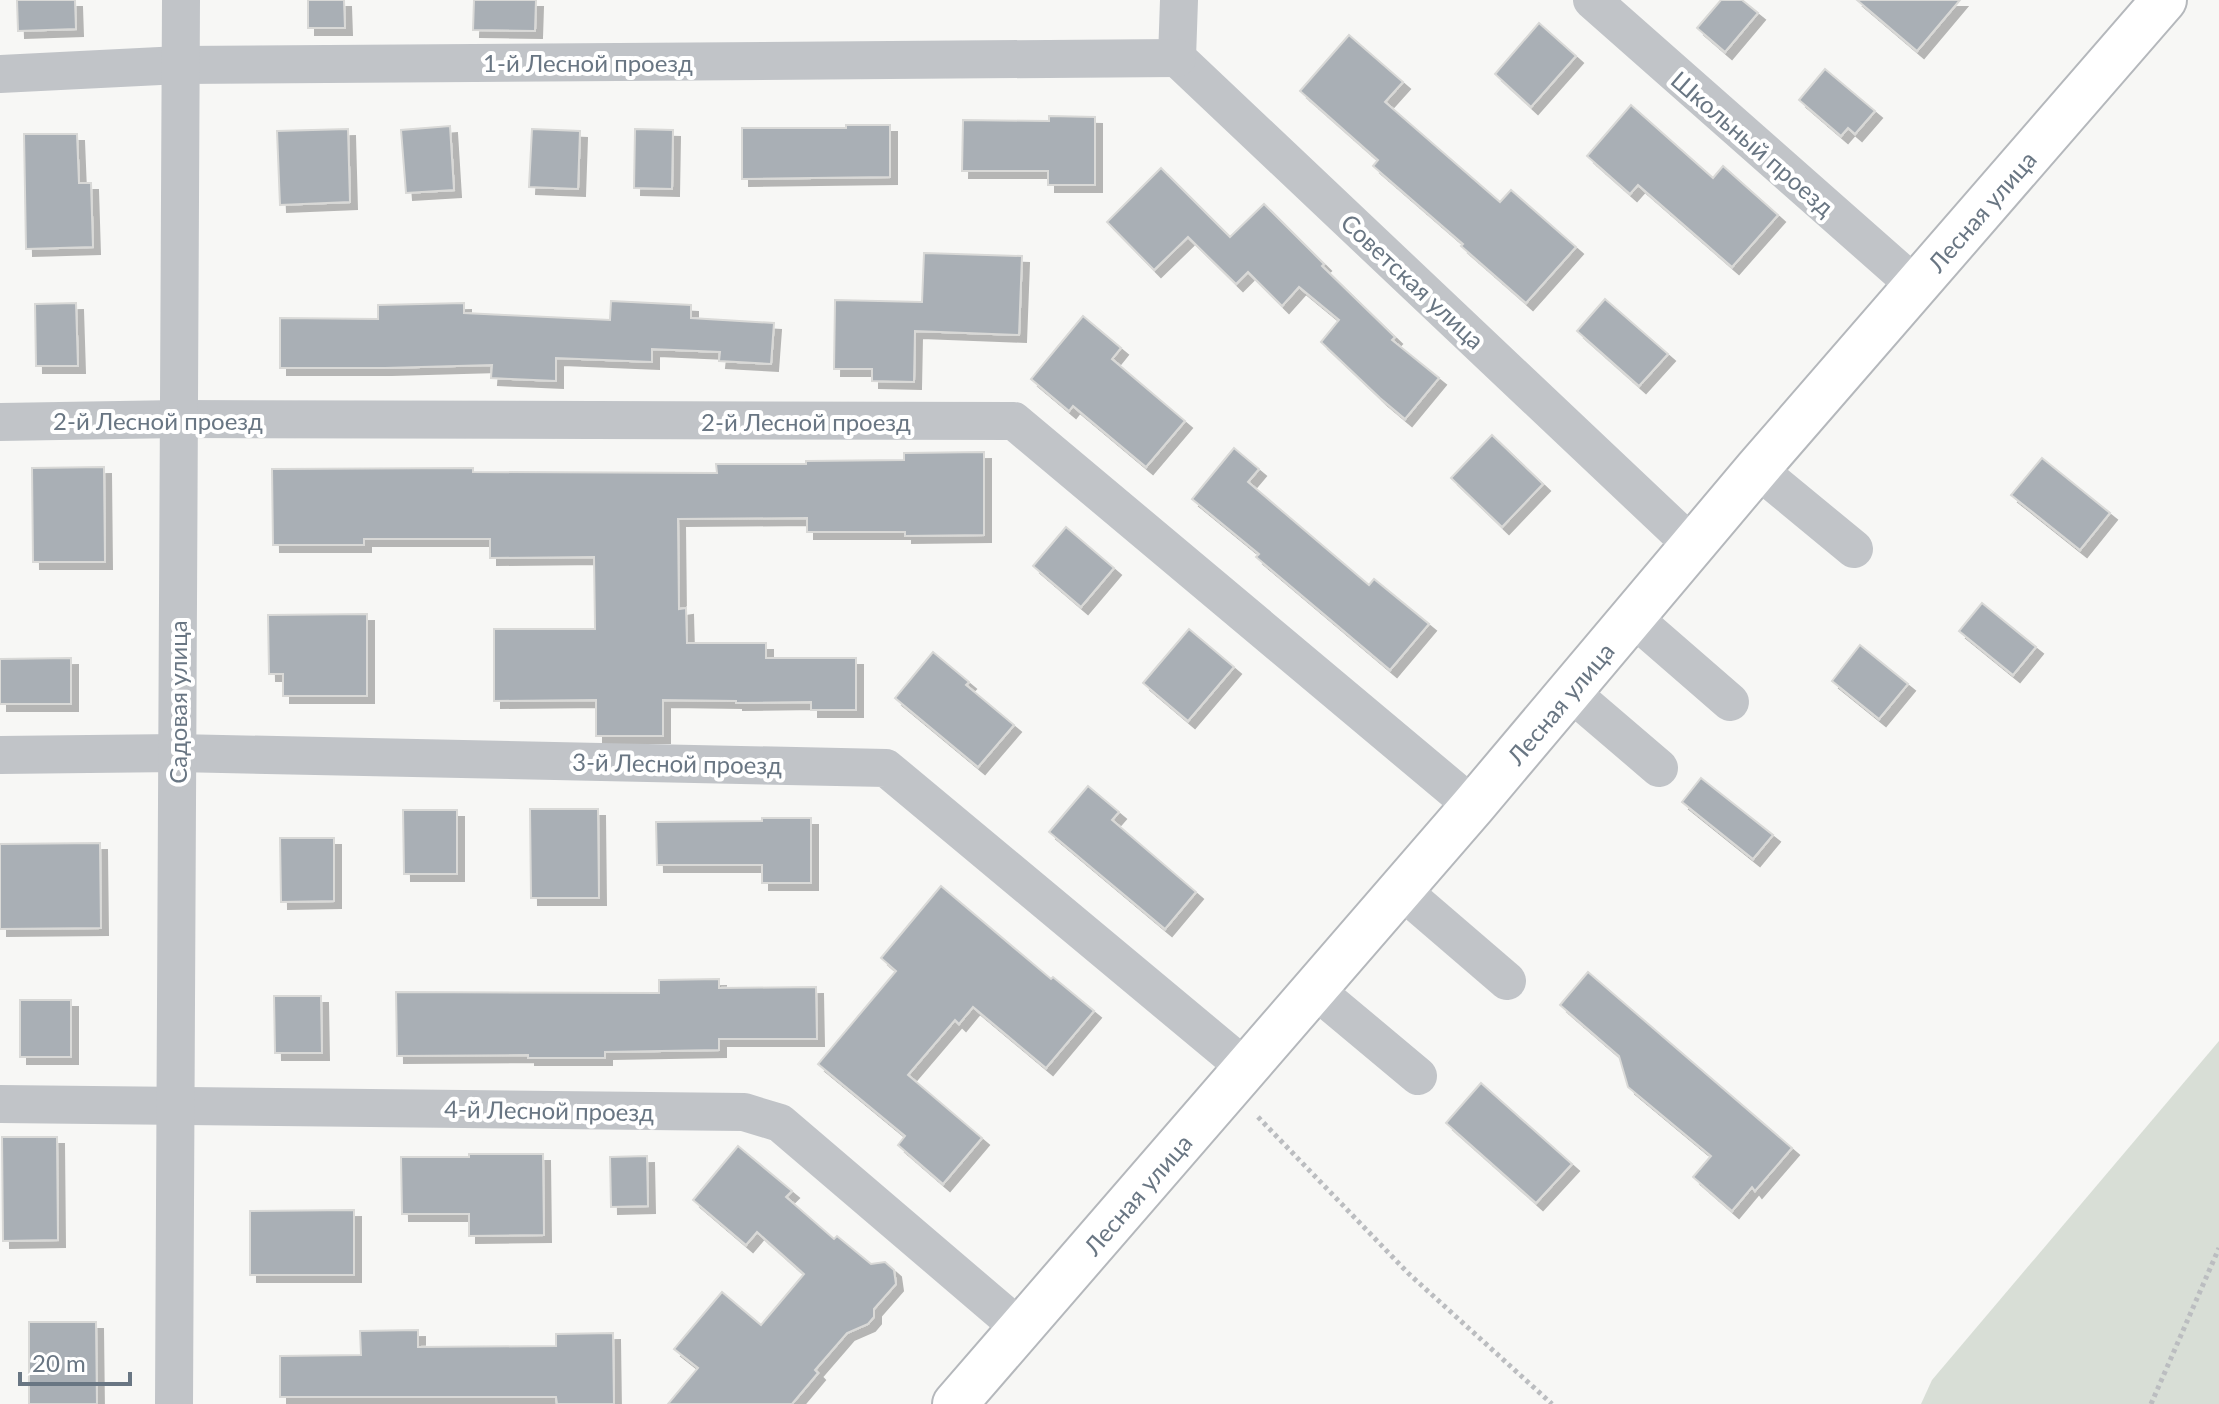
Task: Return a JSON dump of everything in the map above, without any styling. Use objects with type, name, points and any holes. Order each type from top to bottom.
[{"type":"main road","name":"Лесная улица","points":[[955,1404],[1473,806],[1631,616],[1915,285],[2164,0]]},
{"type":"street","name":"Садовая улица","points":[[174,1404],[181,0]]},
{"type":"street","points":[[1177,58],[1179,0]]},
{"type":"street","name":"Школьный проезд","points":[[1592,0],[1915,285]]},
{"type":"street","name":"1-й Лесной проезд","points":[[0,74],[180,65],[1177,58]]},
{"type":"street","name":"Советская улица","points":[[1177,58],[1692,545]]},
{"type":"street","name":"2-й Лесной проезд","points":[[0,422],[179,419],[1014,421],[1473,806]]},
{"type":"street","points":[[1757,469],[1854,549]]},
{"type":"street","points":[[1631,616],[1730,702]]},
{"type":"street","points":[[1569,691],[1659,768]]},
{"type":"street","name":"3-й Лесной проезд","points":[[0,755],[177,753],[886,768],[1246,1068]]},
{"type":"street","points":[[1400,889],[1507,981]]},
{"type":"street","points":[[1314,989],[1418,1076]]},
{"type":"street","name":"4-й Лесной проезд","points":[[0,1104],[744,1112],[780,1123],[1020,1328]]},
{"type":"path","points":[[1255,1114],[1408,1273],[1552,1404]]},
{"type":"path","points":[[2151,1404],[2219,1248]]},
{"type":"shaded area","points":[[2219,1041],[2219,1404],[1921,1404],[1932,1380]]},
{"type":"building","points":[[17,0],[75,0],[76,29],[18,31]]},
{"type":"building","points":[[308,0],[344,0],[345,28],[308,28]]},
{"type":"building","points":[[474,0],[536,0],[535,31],[473,30]]},
{"type":"building","points":[[1721,0],[1742,0],[1758,13],[1725,52],[1697,28]]},
{"type":"building","points":[[1857,0],[1960,0],[1917,51]]},
{"type":"building","points":[[1539,23],[1576,56],[1531,107],[1495,74]]},
{"type":"building","points":[[1349,35],[1403,82],[1385,102],[1500,202],[1511,190],[1576,247],[1526,303],[1373,166],[1378,160],[1300,91]]},
{"type":"building","points":[[1825,69],[1875,111],[1855,134],[1848,128],[1841,136],[1799,100]]},
{"type":"building","points":[[1631,105],[1713,178],[1723,166],[1778,215],[1732,267],[1638,185],[1630,194],[1587,156]]},
{"type":"building","points":[[1049,116],[1095,117],[1095,185],[1048,185],[1048,171],[962,171],[963,120],[1049,121]]},
{"type":"building","points":[[846,125],[890,125],[890,177],[742,179],[742,128],[846,128]]},
{"type":"building","points":[[450,126],[454,190],[406,193],[401,130]]},
{"type":"building","points":[[348,129],[350,202],[280,205],[277,131]]},
{"type":"building","points":[[532,129],[580,131],[578,189],[529,187]]},
{"type":"building","points":[[635,129],[673,130],[672,189],[634,188]]},
{"type":"building","points":[[24,134],[77,134],[79,183],[91,183],[93,247],[26,249]]},
{"type":"building","points":[[1161,168],[1230,237],[1264,204],[1395,337],[1392,340],[1439,378],[1405,419],[1321,342],[1339,320],[1299,287],[1282,306],[1248,272],[1236,284],[1188,237],[1154,270],[1107,222]]},
{"type":"building","points":[[924,253],[1022,256],[1019,335],[915,331],[914,382],[872,381],[872,369],[834,369],[835,300],[922,302]]},
{"type":"building","points":[[1605,299],[1668,354],[1639,386],[1577,331]]},
{"type":"building","points":[[611,301],[691,305],[691,318],[774,323],[771,364],[719,361],[720,352],[652,349],[652,362],[556,358],[556,381],[491,378],[492,365],[280,368],[280,318],[378,319],[378,305],[464,303],[464,313],[610,320]]},
{"type":"building","points":[[76,303],[78,366],[36,366],[35,304]]},
{"type":"building","points":[[1083,316],[1121,348],[1112,359],[1185,421],[1146,467],[1073,406],[1069,411],[1031,379]]},
{"type":"building","points":[[1492,435],[1543,484],[1502,527],[1451,478]]},
{"type":"building","points":[[1234,448],[1259,469],[1248,482],[1369,585],[1374,579],[1429,624],[1390,670],[1192,499]]},
{"type":"building","points":[[984,452],[984,535],[807,532],[807,518],[678,519],[679,609],[686,608],[687,643],[766,643],[766,658],[856,658],[856,710],[811,710],[811,702],[663,700],[663,736],[596,736],[596,700],[494,701],[494,629],[595,629],[594,557],[490,558],[490,539],[364,539],[364,545],[273,545],[272,469],[473,468],[473,472],[717,473],[716,464],[904,460],[904,453]]},
{"type":"building","points":[[2042,458],[2110,513],[2080,550],[2011,495]]},
{"type":"building","points":[[104,467],[105,562],[33,562],[32,468]]},
{"type":"building","points":[[1066,527],[1114,568],[1081,607],[1033,566]]},
{"type":"building","points":[[1982,603],[2036,647],[2013,675],[1959,631]]},
{"type":"building","points":[[367,614],[367,696],[283,696],[283,674],[269,674],[268,615]]},
{"type":"building","points":[[1189,629],[1234,667],[1188,721],[1143,683]]},
{"type":"building","points":[[1860,645],[1908,684],[1879,719],[1832,681]]},
{"type":"building","points":[[933,652],[969,682],[966,685],[1014,725],[978,767],[895,698]]},
{"type":"building","points":[[71,658],[71,704],[0,704],[0,659]]},
{"type":"building","points":[[1701,778],[1773,835],[1753,859],[1682,802]]},
{"type":"building","points":[[1088,786],[1119,812],[1112,820],[1196,892],[1165,929],[1049,832]]},
{"type":"building","points":[[530,809],[598,809],[599,898],[531,898]]},
{"type":"building","points":[[403,810],[457,810],[457,874],[404,874]]},
{"type":"building","points":[[762,818],[811,818],[811,883],[762,883],[762,865],[657,865],[656,822],[762,821]]},
{"type":"building","points":[[280,838],[334,838],[334,901],[281,902]]},
{"type":"building","points":[[100,843],[101,928],[0,929],[0,844]]},
{"type":"building","points":[[941,886],[1051,979],[1053,977],[1094,1011],[1046,1068],[973,1007],[959,1024],[955,1020],[908,1075],[982,1138],[943,1184],[898,1145],[905,1136],[818,1064],[896,971],[881,958]]},
{"type":"building","points":[[1588,972],[1792,1148],[1755,1191],[1752,1187],[1732,1211],[1693,1177],[1711,1156],[1628,1087],[1619,1056],[1560,1005]]},
{"type":"building","points":[[719,979],[719,988],[816,987],[817,1039],[719,1039],[719,1050],[605,1052],[605,1058],[397,1056],[396,992],[659,993],[659,980]]},
{"type":"building","points":[[274,996],[321,996],[322,1053],[275,1053]]},
{"type":"building","points":[[20,1000],[71,1000],[71,1057],[20,1057]]},
{"type":"building","points":[[1481,1083],[1572,1164],[1536,1203],[1446,1123]]},
{"type":"building","points":[[2,1137],[57,1137],[58,1240],[3,1241]]},
{"type":"building","points":[[738,1146],[792,1191],[786,1197],[834,1239],[837,1236],[871,1264],[885,1262],[894,1270],[896,1284],[874,1309],[874,1317],[868,1324],[847,1333],[815,1370],[818,1373],[792,1404],[668,1404],[698,1368],[674,1349],[722,1292],[761,1325],[804,1274],[757,1232],[746,1245],[693,1200]]},
{"type":"building","points":[[469,1154],[543,1154],[544,1235],[469,1236],[469,1214],[402,1214],[401,1157],[469,1157]]},
{"type":"building","points":[[647,1156],[648,1206],[611,1207],[610,1157]]},
{"type":"building","points":[[354,1210],[354,1275],[250,1275],[250,1211]]},
{"type":"building","points":[[29,1322],[96,1322],[97,1404],[29,1404]]},
{"type":"building","points":[[418,1330],[418,1347],[556,1346],[556,1334],[613,1333],[614,1404],[557,1404],[556,1397],[280,1397],[280,1356],[361,1355],[360,1331]]}]
